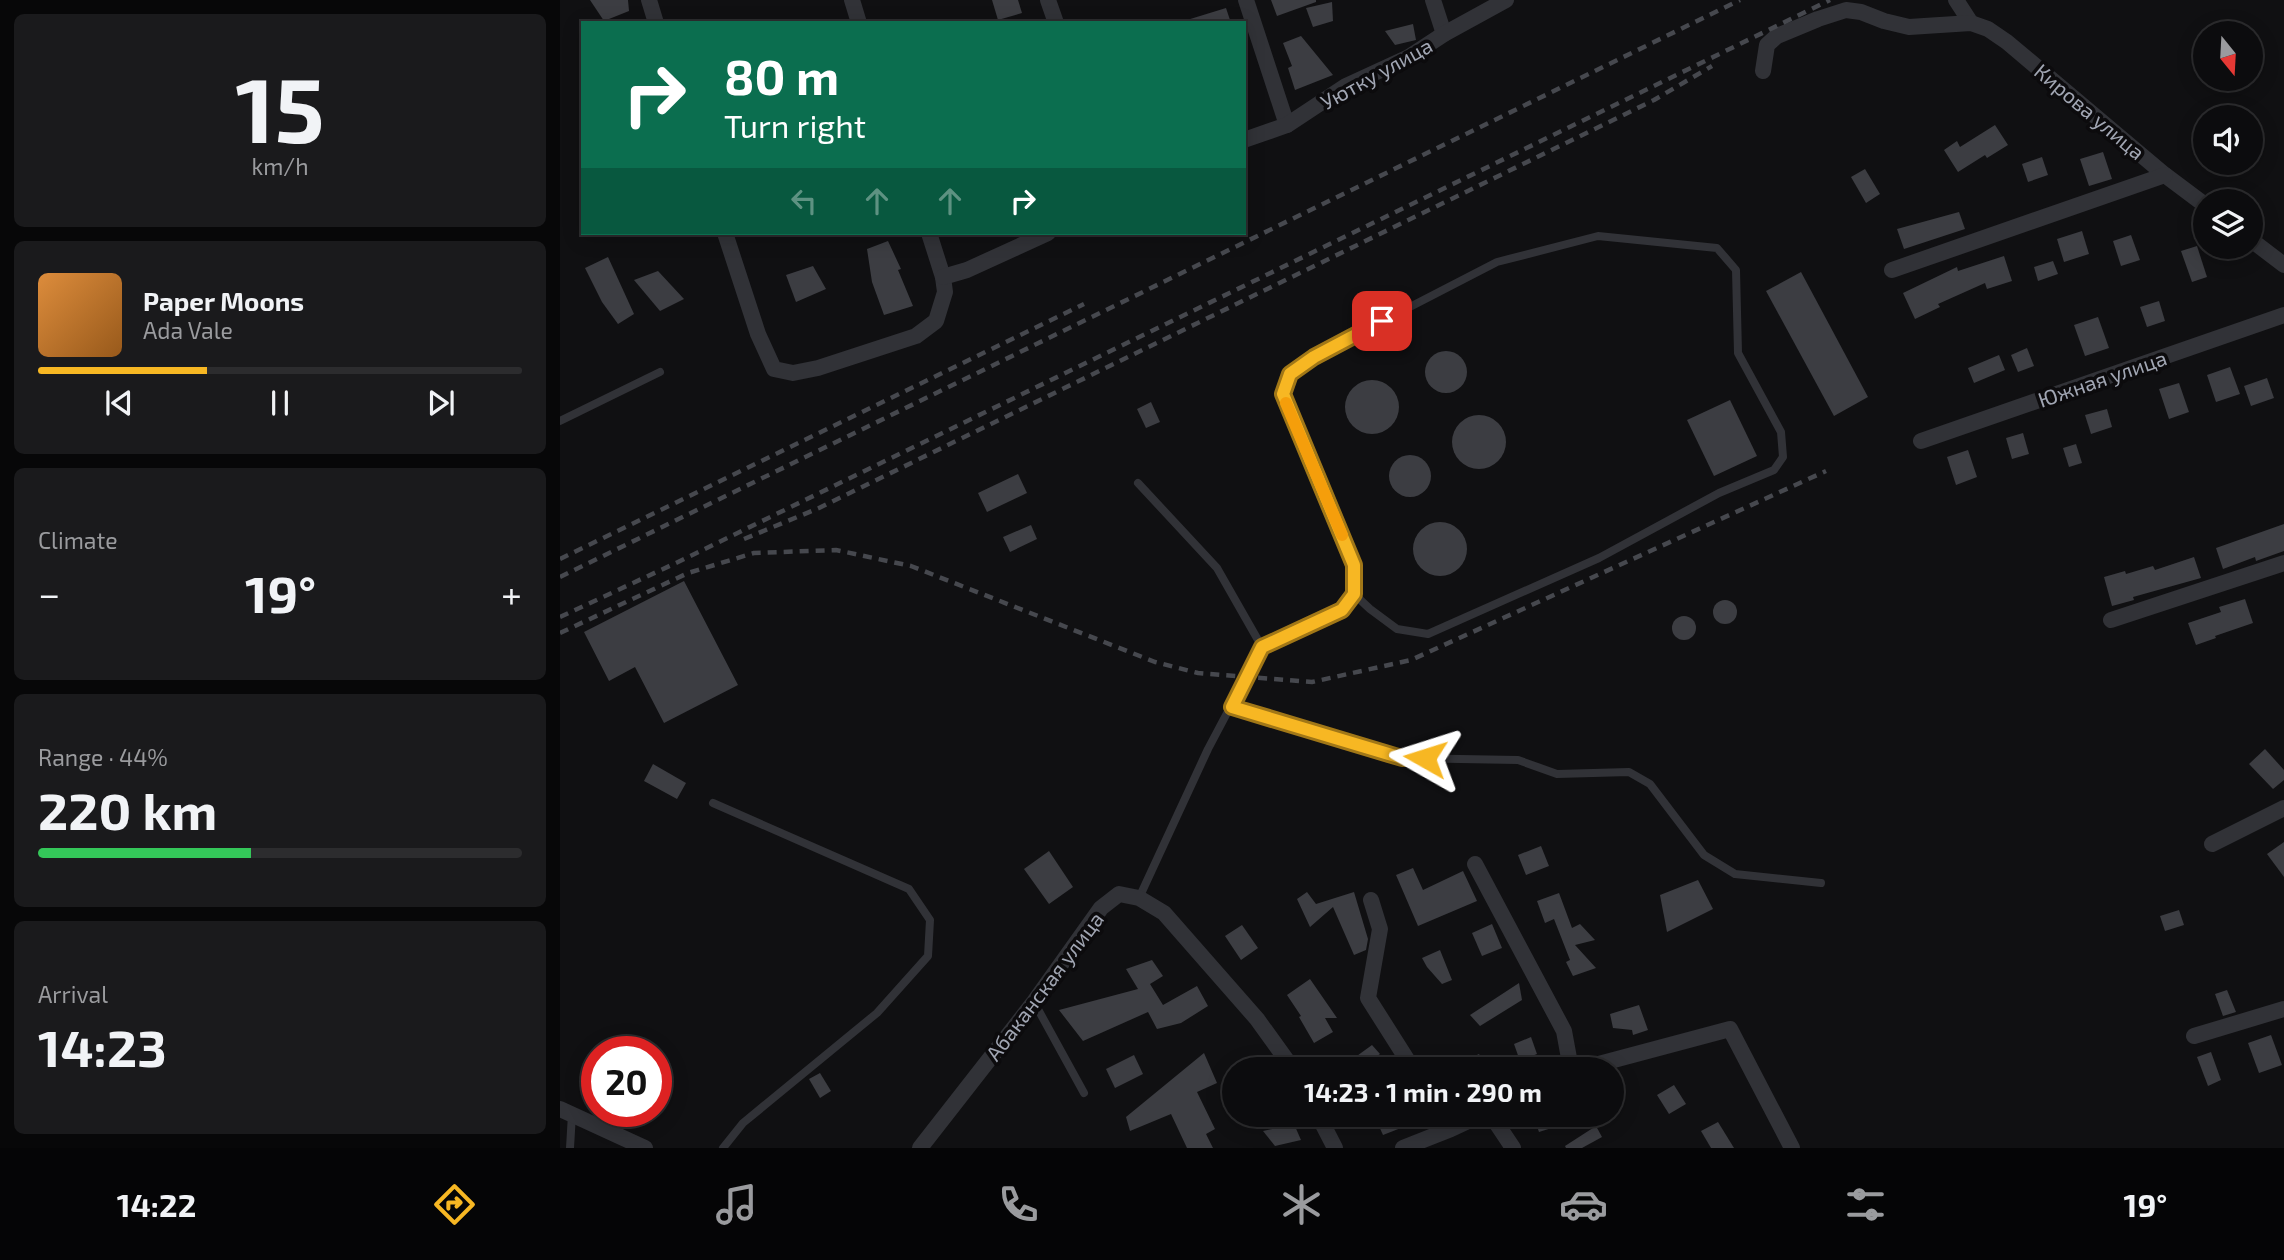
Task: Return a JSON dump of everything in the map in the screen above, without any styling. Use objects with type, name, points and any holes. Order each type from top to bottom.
[{"type":"street","points":[[649,0],[655,21]]},
{"type":"street","points":[[852,0],[858,21]]},
{"type":"street","points":[[1048,0],[1055,21]]},
{"type":"street","points":[[1246,0],[1287,125]]},
{"type":"street","points":[[1433,0],[1444,34]]},
{"type":"street","name":"Уютку улица","points":[[1246,140],[1287,125],[1346,86],[1409,57],[1506,0]]},
{"type":"street","points":[[1763,71],[1767,45],[1777,36],[1818,19],[1846,10],[1909,27],[1971,23],[1956,0]]},
{"type":"street","name":"Кирова улица","points":[[1971,23],[1988,29],[2007,41],[2193,196]]},
{"type":"street","points":[[1892,270],[2165,174]]},
{"type":"street","points":[[726,235],[758,334],[774,369],[793,373],[818,368],[916,336],[936,321],[945,292],[930,235]]},
{"type":"street","points":[[943,277],[967,270],[1044,235]]},
{"type":"street","points":[[2263,248],[2282,261]]},
{"type":"street","name":"Южная улица","points":[[1921,441],[2284,316]]},
{"type":"street","points":[[2111,620],[2284,563]]},
{"type":"street","points":[[2212,845],[2284,808]]},
{"type":"street","points":[[1475,864],[1563,1031],[1568,1057]]},
{"type":"street","name":"Абаканская улица","points":[[920,1148],[1034,1002],[1101,908],[1119,894],[1139,898]]},
{"type":"street","points":[[1139,898],[1164,913],[1257,1019],[1284,1057]]},
{"type":"street","points":[[1371,900],[1380,929],[1368,998],[1405,1057]]},
{"type":"street","points":[[2194,1036],[2284,1009]]},
{"type":"street","points":[[1624,1057],[1730,1029],[1791,1148]]},
{"type":"street","points":[[564,1112],[645,1148]]},
{"type":"street","points":[[1324,1127],[1335,1148]]},
{"type":"street","points":[[1403,1148],[1455,1127]]},
{"type":"street","points":[[1499,1127],[1513,1148]]},
{"type":"lane","points":[[1139,898],[1208,749],[1262,647],[1342,610],[1354,594],[1354,565],[1283,394],[1290,374],[1314,357],[1497,262],[1598,236],[1717,248],[1735,270],[1738,352],[1781,432],[1783,457],[1774,470],[1718,493],[1599,558],[1428,634],[1397,629],[1354,594]]},
{"type":"lane","points":[[560,421],[660,372]]},
{"type":"lane","points":[[1138,483],[1217,568],[1262,647]]},
{"type":"lane","points":[[1232,707],[1402,758],[1518,760],[1558,774],[1629,772],[1650,784],[1704,855],[1735,874],[1821,883]]},
{"type":"lane","points":[[713,803],[909,888],[930,920],[928,956],[877,1013],[743,1123],[723,1148]]},
{"type":"lane","points":[[1034,1002],[1084,1093]]},
{"type":"lane","points":[[564,1112],[570,1148]]},
{"type":"building","points":[[590,0],[628,0],[629,11],[604,21]]},
{"type":"building","points":[[992,0],[1018,0],[1022,13],[998,20]]},
{"type":"building","points":[[1271,0],[1316,0],[1316,2],[1277,16]]},
{"type":"building","points":[[1332,2],[1333,21],[1313,27],[1306,8]]},
{"type":"building","points":[[1226,8],[1230,20],[1187,21]]},
{"type":"building","points":[[1413,24],[1416,40],[1395,45],[1385,31]]},
{"type":"building","points":[[1301,36],[1333,75],[1295,90],[1288,68],[1292,66],[1283,43]]},
{"type":"building","points":[[1995,125],[2008,145],[1987,158],[1985,155],[1958,172],[1944,150],[1957,141],[1960,147]]},
{"type":"building","points":[[2103,152],[2112,179],[2089,186],[2080,159]]},
{"type":"building","points":[[2042,157],[2048,175],[2028,182],[2022,164]]},
{"type":"building","points":[[1865,169],[1880,194],[1866,203],[1851,177]]},
{"type":"building","points":[[1959,212],[1965,229],[1904,249],[1897,229]]},
{"type":"building","points":[[2082,231],[2089,254],[2064,262],[2057,239]]},
{"type":"building","points":[[2131,235],[2140,260],[2121,266],[2113,241]]},
{"type":"building","points":[[888,241],[913,306],[884,315],[872,282],[867,249]]},
{"type":"building","points":[[2193,247],[2193,259],[2201,259],[2207,277],[2192,282],[2181,251]]},
{"type":"building","points":[[2004,256],[2012,281],[1987,289],[1985,283],[1938,304],[1940,307],[1915,319],[1903,293],[1957,267],[1958,271]]},
{"type":"building","points":[[608,257],[634,314],[618,324],[602,302],[585,268]]},
{"type":"building","points":[[2053,261],[2058,274],[2038,281],[2034,267]]},
{"type":"building","points":[[813,266],[826,289],[796,302],[786,275]]},
{"type":"building","points":[[658,271],[684,299],[660,311],[634,280]]},
{"type":"building","points":[[1801,272],[1868,397],[1834,416],[1766,291]]},
{"type":"building","points":[[2159,301],[2165,321],[2147,327],[2140,307]]},
{"type":"building","points":[[2098,317],[2109,348],[2085,356],[2074,325]]},
{"type":"building","points":[[2027,348],[2034,366],[2018,372],[2011,355]]},
{"type":"building","points":[[1446,351],[1461,357],[1467,372],[1461,387],[1446,393],[1431,387],[1425,372],[1431,357]]},
{"type":"building","points":[[1999,355],[2005,370],[1974,383],[1968,368]]},
{"type":"building","points":[[2230,367],[2240,394],[2216,402],[2207,375]]},
{"type":"building","points":[[2267,378],[2274,398],[2251,406],[2244,386]]},
{"type":"building","points":[[1377,380],[1387,384],[1395,392],[1399,407],[1395,422],[1387,430],[1367,434],[1357,430],[1349,422],[1345,402],[1349,392],[1357,384]]},
{"type":"building","points":[[2179,383],[2189,412],[2169,419],[2159,389]]},
{"type":"building","points":[[1730,400],[1757,456],[1714,476],[1687,420]]},
{"type":"building","points":[[1151,402],[1160,422],[1146,428],[1137,409]]},
{"type":"building","points":[[2107,409],[2112,427],[2091,434],[2085,415]]},
{"type":"building","points":[[1484,415],[1494,419],[1502,427],[1506,442],[1502,457],[1494,465],[1474,469],[1464,465],[1456,457],[1452,437],[1456,427],[1464,419]]},
{"type":"building","points":[[2023,433],[2029,454],[2012,459],[2006,438]]},
{"type":"building","points":[[2076,444],[2082,463],[2069,467],[2063,448]]},
{"type":"building","points":[[1968,450],[1977,477],[1956,485],[1947,457]]},
{"type":"building","points":[[1410,455],[1425,461],[1431,476],[1425,491],[1410,497],[1395,491],[1389,476],[1395,461]]},
{"type":"building","points":[[1018,474],[1027,493],[987,512],[978,493]]},
{"type":"building","points":[[1445,522],[1455,526],[1463,534],[1467,549],[1463,564],[1455,572],[1435,576],[1425,572],[1417,564],[1413,544],[1417,534],[1425,526]]},
{"type":"building","points":[[2284,524],[2284,551],[2256,561],[2255,557],[2223,569],[2216,548]]},
{"type":"building","points":[[1031,525],[1037,539],[1010,552],[1003,537]]},
{"type":"building","points":[[2194,557],[2201,578],[2133,597],[2134,600],[2112,606],[2104,577],[2153,566],[2155,570]]},
{"type":"building","points":[[684,581],[738,685],[664,723],[635,667],[609,681],[584,632]]},
{"type":"building","points":[[2245,599],[2253,623],[2196,645],[2188,623],[2221,612],[2219,607]]},
{"type":"building","points":[[1725,600],[1736,607],[1737,612],[1730,623],[1725,624],[1714,617],[1713,612],[1720,601]]},
{"type":"building","points":[[1684,616],[1695,623],[1696,628],[1689,639],[1684,640],[1673,633],[1672,628],[1679,617]]},
{"type":"building","points":[[2265,749],[2284,770],[2284,780],[2273,789],[2249,764]]},
{"type":"building","points":[[653,764],[686,783],[677,799],[644,781]]},
{"type":"building","points":[[2284,842],[2284,877],[2267,854]]},
{"type":"building","points":[[1541,846],[1549,866],[1526,875],[1518,855]]},
{"type":"building","points":[[1049,851],[1073,887],[1049,904],[1024,869]]},
{"type":"building","points":[[1413,868],[1423,890],[1463,871],[1477,901],[1418,926],[1396,875]]},
{"type":"building","points":[[1698,880],[1713,909],[1667,932],[1660,895]]},
{"type":"building","points":[[1307,892],[1316,904],[1354,892],[1368,939],[1366,950],[1354,955],[1333,907],[1310,927],[1297,899]]},
{"type":"building","points":[[1559,893],[1572,928],[1580,924],[1595,940],[1575,945],[1596,968],[1573,976],[1566,962],[1570,960],[1554,919],[1545,923],[1537,901]]},
{"type":"building","points":[[2179,910],[2184,925],[2165,931],[2160,916]]},
{"type":"building","points":[[1492,924],[1502,948],[1482,956],[1472,933]]},
{"type":"building","points":[[1242,925],[1258,948],[1241,960],[1225,936]]},
{"type":"building","points":[[1440,950],[1452,980],[1442,984],[1422,958]]},
{"type":"building","points":[[1152,960],[1163,976],[1150,984],[1163,1005],[1197,986],[1208,1006],[1181,1023],[1157,1029],[1148,1012],[1083,1041],[1059,1010],[1138,989],[1126,969]]},
{"type":"building","points":[[1310,979],[1337,1018],[1325,1018],[1333,1032],[1314,1043],[1287,995]]},
{"type":"building","points":[[1519,983],[1522,1000],[1480,1026],[1470,1015]]},
{"type":"building","points":[[2227,990],[2236,1012],[2223,1016],[2215,994]]},
{"type":"building","points":[[1639,1005],[1648,1030],[1633,1035],[1632,1030],[1613,1028],[1610,1014]]},
{"type":"building","points":[[2271,1035],[2282,1065],[2259,1073],[2248,1043]]},
{"type":"building","points":[[1531,1037],[1537,1054],[1519,1057],[1514,1044]]},
{"type":"building","points":[[1372,1045],[1380,1054],[1376,1057],[1356,1057]]},
{"type":"building","points":[[2211,1052],[2221,1080],[2208,1086],[2197,1057]]},
{"type":"building","points":[[1204,1053],[1217,1083],[1197,1092],[1215,1129],[1206,1134],[1213,1148],[1187,1148],[1171,1114],[1130,1131],[1126,1117]]},
{"type":"building","points":[[1134,1055],[1143,1074],[1115,1088],[1106,1069]]},
{"type":"building","points":[[820,1073],[831,1091],[820,1098],[809,1079]]},
{"type":"building","points":[[1674,1085],[1686,1104],[1669,1114],[1657,1095]]},
{"type":"building","points":[[1718,1122],[1734,1148],[1711,1148],[1701,1131]]},
{"type":"building","points":[[1295,1127],[1301,1140],[1275,1146],[1263,1131]]},
{"type":"building","points":[[1379,1127],[1403,1127],[1383,1135]]},
{"type":"building","points":[[1537,1127],[1555,1127],[1539,1132]]},
{"type":"building","points":[[1594,1127],[1602,1137],[1582,1148],[1565,1146]]},
{"type":"railway","points":[[560,577],[1740,0]]},
{"type":"railway","points":[[560,617],[1830,0]]},
{"type":"railway","points":[[744,539],[819,508],[1654,100],[1712,66]]},
{"type":"railway","points":[[560,559],[1084,304]]},
{"type":"railway","points":[[560,633],[688,573],[754,553],[836,550],[911,566],[1155,662],[1198,673],[1312,682],[1411,660],[1826,471]]},
{"type":"slow traffic","points":[[1286,403],[1342,535]]},
{"type":"route","points":[[1382,321],[1314,357],[1290,374],[1283,394],[1354,565],[1354,594],[1342,610],[1262,647],[1232,707],[1402,758],[1425,758]]}]
